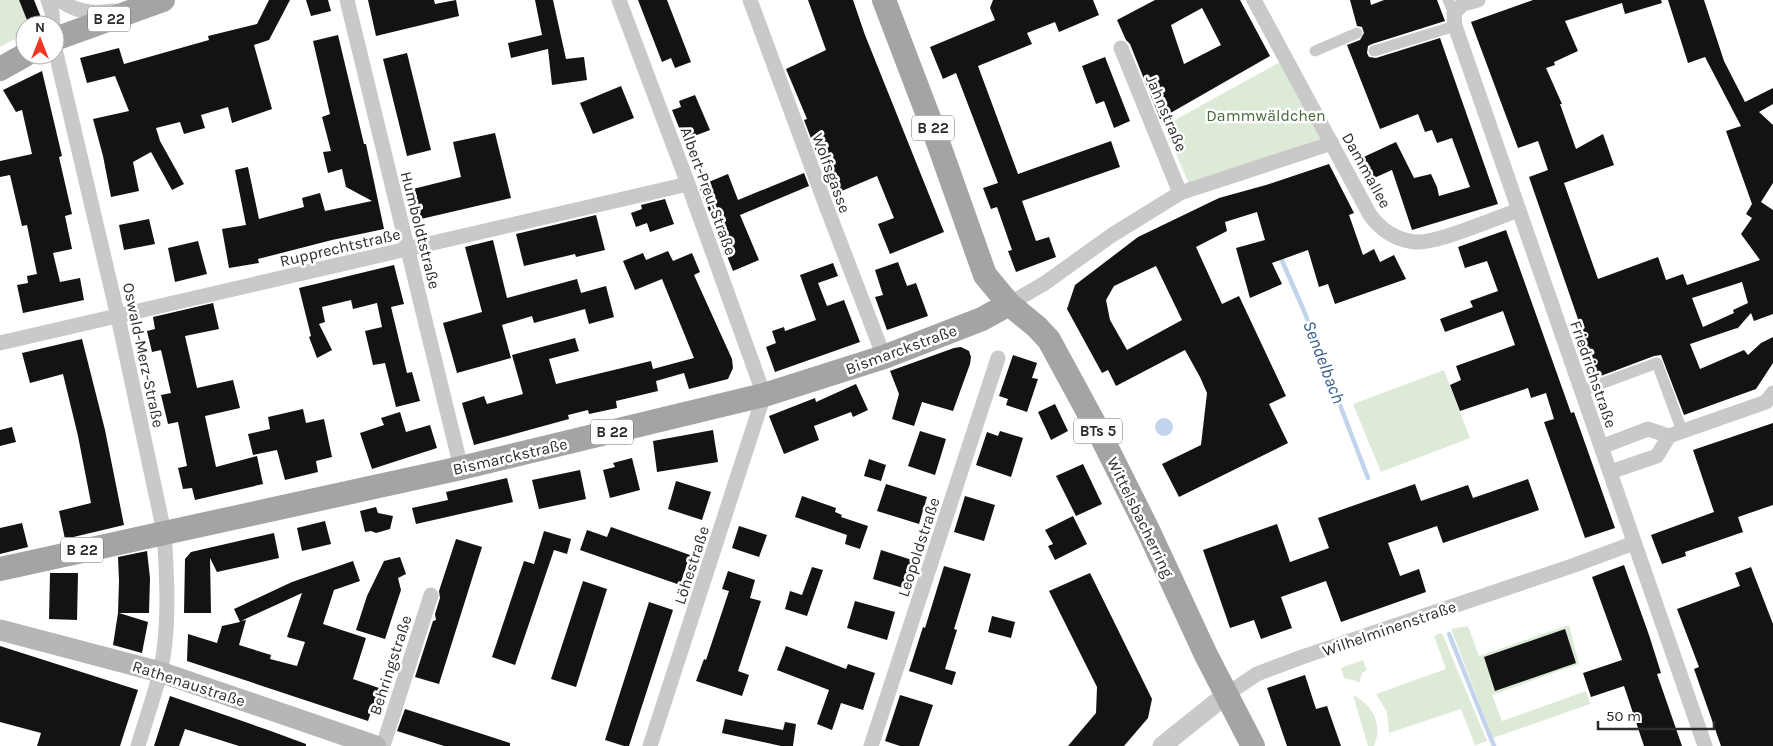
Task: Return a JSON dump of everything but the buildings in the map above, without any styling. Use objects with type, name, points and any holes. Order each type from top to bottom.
[{"type":"main road","name":"Wittelsbacherring","points":[[884,0],[934,130],[985,275],[1009,304],[1037,327],[1049,340],[1122,478],[1161,556],[1206,655],[1253,746]]},
{"type":"main road","name":"B 22","points":[[65,35],[156,2]]},
{"type":"main road","points":[[0,69],[15,61]]},
{"type":"main road","name":"Bismarckstraße","points":[[0,569],[461,468],[764,395],[884,356],[982,319],[1009,304]]},
{"type":"main road","name":"Rathenaustraße","points":[[0,630],[160,672],[376,746]]},
{"type":"street","points":[[48,0],[52,15]]},
{"type":"street","points":[[60,0],[83,12],[100,13],[156,2]]},
{"type":"street","name":"Humboldtstraße","points":[[347,0],[461,468]]},
{"type":"street","name":"Albert-Preu-Straße","points":[[619,0],[764,395]]},
{"type":"street","name":"Wolfsgasse","points":[[750,0],[824,203],[884,356]]},
{"type":"street","name":"Dammallee","points":[[1254,0],[1370,215],[1383,229],[1400,238],[1418,242],[1440,238],[1519,210]]},
{"type":"street","points":[[1374,51],[1452,13],[1464,4],[1478,0]]},
{"type":"street","name":"Friedrichstraße","points":[[1452,13],[1705,746]]},
{"type":"street","points":[[1316,51],[1357,33]]},
{"type":"street","name":"Jahnstraße","points":[[1121,48],[1180,192]]},
{"type":"street","name":"Oswald-Merz-Straße","points":[[59,65],[118,317],[164,532],[166,619],[160,672],[138,746]]},
{"type":"street","points":[[1009,304],[1045,283],[1112,235],[1180,192],[1332,143]]},
{"type":"street","name":"Rupprechtstraße","points":[[0,343],[688,184]]},
{"type":"street","name":"Leopoldstraße","points":[[871,746],[998,358]]},
{"type":"street","points":[[1582,391],[1657,363],[1675,434]]},
{"type":"street","points":[[1601,446],[1648,429],[1675,434],[1766,402],[1773,393]]},
{"type":"street","name":"Löhestraße","points":[[650,746],[764,395]]},
{"type":"street","points":[[1610,472],[1657,456],[1675,434]]},
{"type":"street","name":"Wilhelminenstraße","points":[[1162,746],[1227,694],[1257,674],[1634,543]]},
{"type":"street","name":"Behringstraße","points":[[383,746],[431,595]]},
{"type":"green space","points":[[0,0],[34,0],[41,15],[15,15],[15,39],[0,47]]},
{"type":"green space","name":"Dammwäldchen","points":[[1284,60],[1322,138],[1189,184],[1164,126]]},
{"type":"green space","points":[[1444,370],[1470,438],[1381,472],[1353,404]]},
{"type":"green space","points":[[1569,625],[1579,664],[1492,695],[1502,721],[1586,691],[1590,704],[1493,738],[1451,629],[1468,626],[1479,656]]},
{"type":"green space","points":[[1442,633],[1487,741],[1475,745],[1461,709],[1389,733],[1387,712],[1376,694],[1446,669],[1434,636]]},
{"type":"green space","points":[[1363,660],[1367,670],[1362,673],[1359,683],[1344,678],[1341,668]]},
{"type":"green space","points":[[1353,695],[1366,704],[1377,723],[1377,738],[1374,746],[1368,746]]},
{"type":"water","points":[[1160,418],[1168,418],[1173,423],[1171,434],[1160,436],[1155,431],[1155,423]]},
{"type":"waterway","name":"Sendelbach","points":[[1280,256],[1304,311],[1368,478]]},
{"type":"waterway","name":"Sendelbach","points":[[1449,634],[1494,746]]}]
